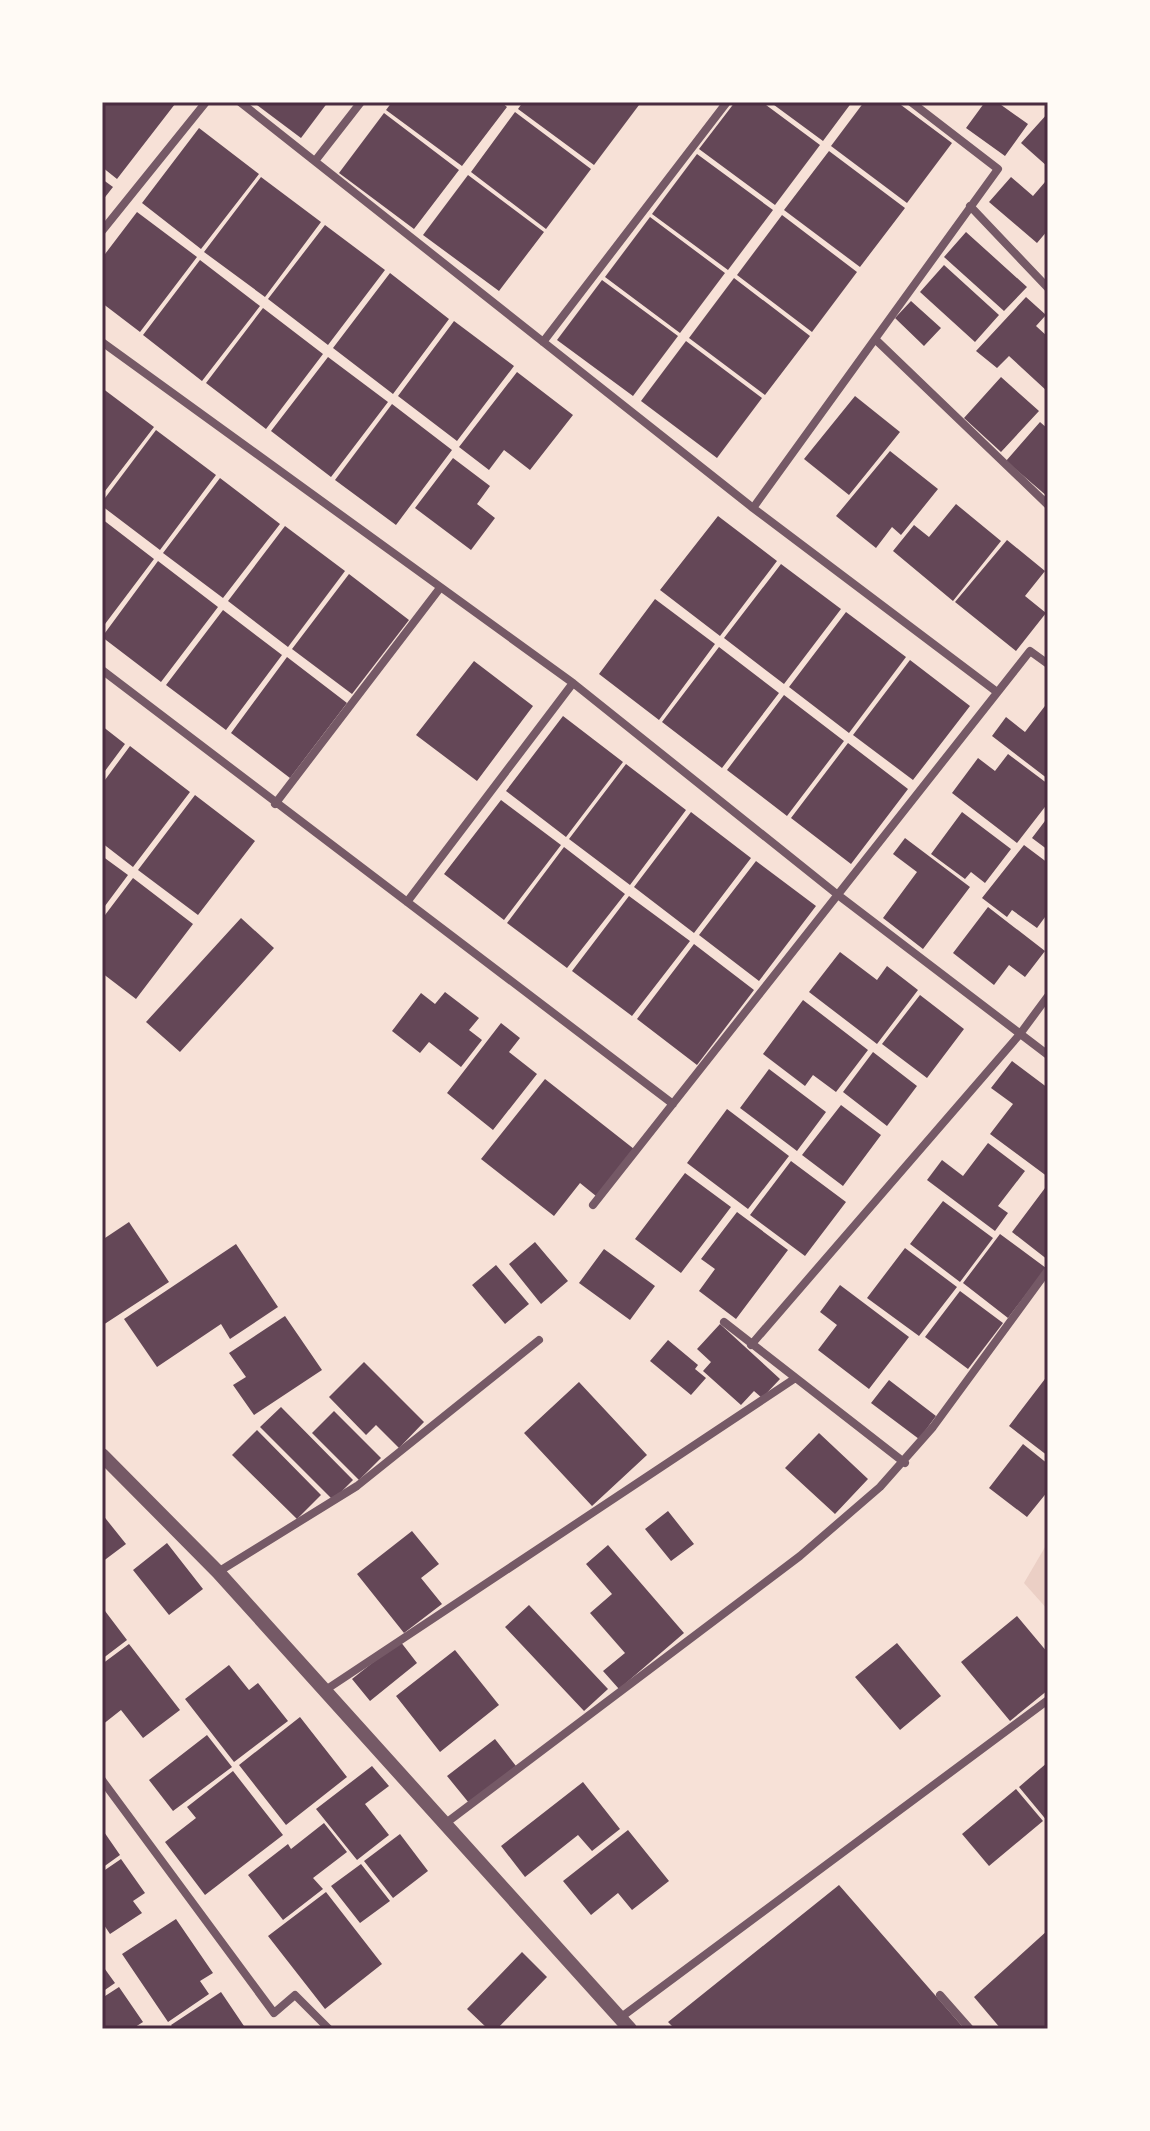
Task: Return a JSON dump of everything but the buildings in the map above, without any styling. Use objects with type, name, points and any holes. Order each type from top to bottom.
[{"type":"street","points":[[102,231],[206,102]]},
{"type":"street","points":[[240,102],[753,508],[997,692]]},
{"type":"street","points":[[315,161],[361,102]]},
{"type":"street","points":[[543,342],[727,102]]},
{"type":"street","points":[[753,508],[998,169],[911,102]]},
{"type":"street","points":[[970,206],[1048,288]]},
{"type":"street","points":[[875,339],[1048,505]]},
{"type":"street","points":[[102,342],[573,683],[838,895],[1048,1055]]},
{"type":"street","points":[[275,804],[440,588]]},
{"type":"street","points":[[593,1205],[1030,651],[1048,664]]},
{"type":"street","points":[[102,670],[673,1104]]},
{"type":"street","points":[[407,902],[573,683]]},
{"type":"street","points":[[751,1345],[1020,1034],[1048,996]]},
{"type":"street","points":[[446,1823],[800,1556],[905,1463],[1048,1270]]},
{"type":"street","points":[[724,1322],[905,1463]]},
{"type":"street","points":[[218,1572],[357,1486],[539,1340]]},
{"type":"street","points":[[323,1692],[794,1379]]},
{"type":"street","points":[[102,1455],[218,1572],[625,2024],[1048,1700]]},
{"type":"street","points":[[102,1780],[274,2013],[295,1995],[329,2029]]},
{"type":"street","points":[[940,1995],[970,2029]]},
{"type":"shaded area","points":[[1048,1542],[1048,1610],[1024,1583]]}]
